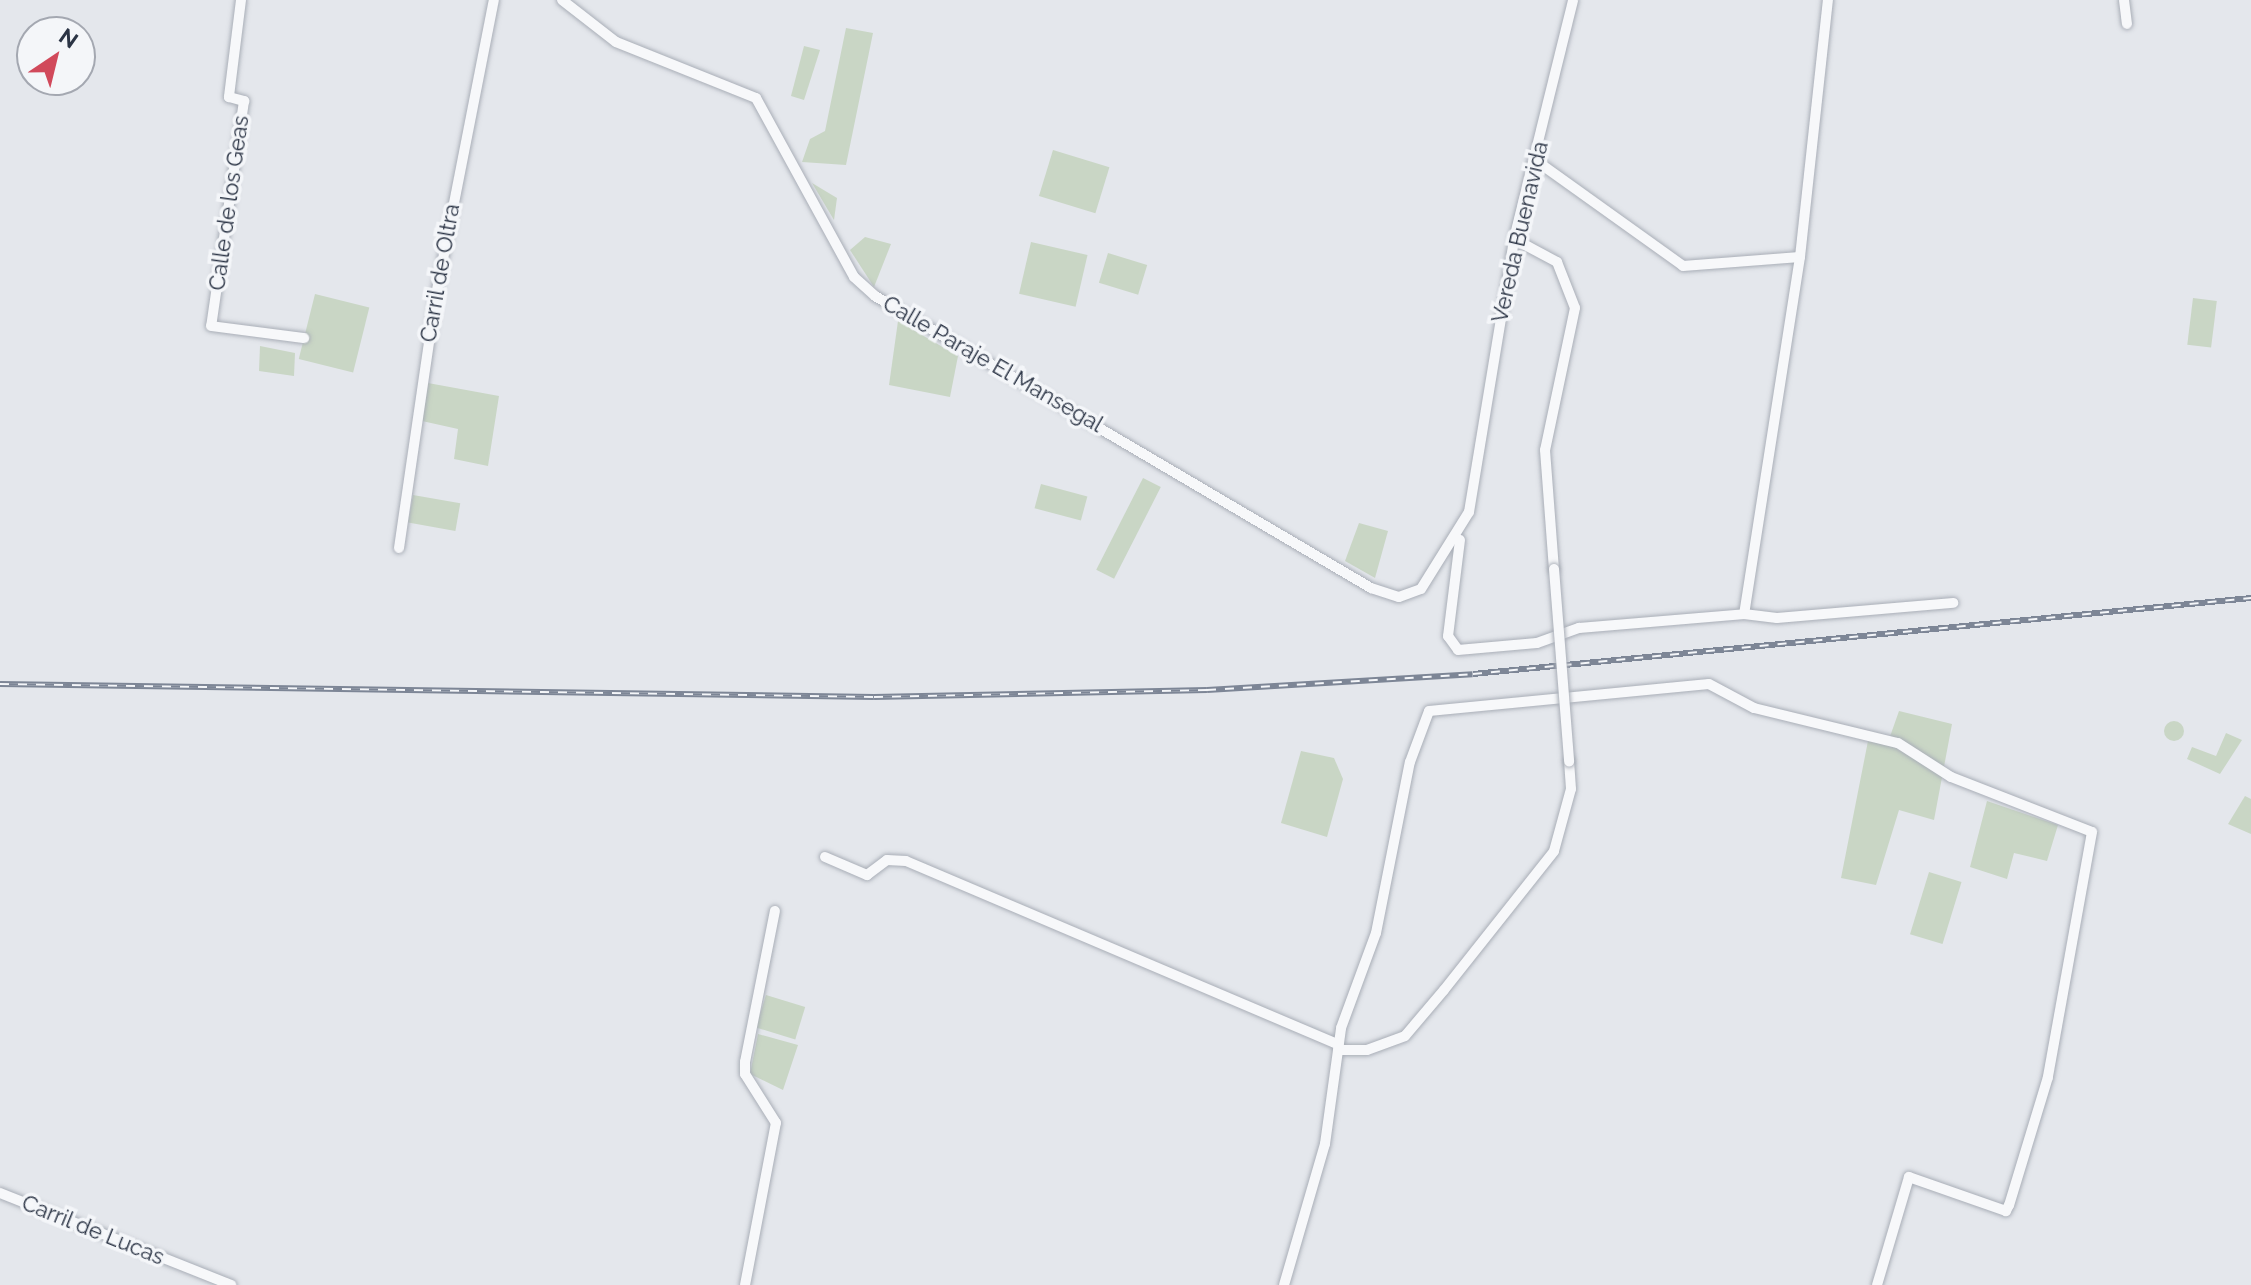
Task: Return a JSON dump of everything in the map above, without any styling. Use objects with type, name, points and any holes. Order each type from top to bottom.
[{"type":"street","name":"Calle de los Geas","points":[[241,0],[229,97],[244,101],[211,326],[304,338]]},
{"type":"street","name":"Carril de Oltra","points":[[399,548],[435,300],[494,0]]},
{"type":"street","name":"Calle Paraje El Mansegal","points":[[562,0],[616,42],[756,98],[854,277],[875,296],[1371,588],[1399,597],[1421,589],[1460,534]]},
{"type":"street","name":"Vereda Buenavida","points":[[1460,534],[1469,512],[1514,239],[1538,162],[1573,0]]},
{"type":"street","points":[[1744,614],[1800,257],[1828,0]]},
{"type":"street","points":[[2124,0],[2127,24]]},
{"type":"street","points":[[1538,162],[1683,266],[1800,257]]},
{"type":"street","points":[[825,857],[867,875],[887,860],[906,861],[1339,1047],[1385,1045],[1428,1010],[1554,851],[1571,789],[1545,450],[1575,308],[1557,262],[1514,239]]},
{"type":"street","points":[[1460,534],[1448,636],[1458,650],[1537,643],[1579,628],[1744,614],[1777,618],[1953,603]]},
{"type":"street","points":[[1284,1285],[1325,1144],[1339,1047],[1376,933],[1419,729],[1433,708],[1654,695],[1709,684],[1754,708],[1898,743],[1951,777],[2092,832],[2048,1077],[2009,1205],[2006,1211],[1909,1177],[1877,1285]]},
{"type":"street","points":[[745,1285],[776,1123],[745,1074],[775,911]]},
{"type":"street","name":"Carril de Lucas","points":[[0,1193],[231,1285]]},
{"type":"green space","points":[[846,28],[873,33],[846,165],[802,162],[810,139],[825,131]]},
{"type":"green space","points":[[804,46],[820,50],[804,100],[791,96]]},
{"type":"green space","points":[[1053,150],[1109,167],[1095,213],[1039,196]]},
{"type":"green space","points":[[812,183],[837,198],[834,220]]},
{"type":"green space","points":[[865,237],[891,244],[874,287],[850,250]]},
{"type":"green space","points":[[1031,242],[1088,255],[1076,307],[1019,294]]},
{"type":"green space","points":[[1108,253],[1147,265],[1138,295],[1099,283]]},
{"type":"green space","points":[[315,294],[369,308],[353,373],[299,359]]},
{"type":"green space","points":[[2193,298],[2217,301],[2211,348],[2187,345]]},
{"type":"green space","points":[[898,321],[958,356],[950,397],[889,385]]},
{"type":"green space","points":[[260,346],[295,353],[294,376],[259,371]]},
{"type":"green space","points":[[428,383],[499,396],[488,466],[454,459],[458,429],[422,421]]},
{"type":"green space","points":[[1143,478],[1161,487],[1114,579],[1096,570]]},
{"type":"green space","points":[[1041,484],[1087,496],[1081,521],[1035,508]]},
{"type":"green space","points":[[413,495],[460,503],[455,531],[408,523]]},
{"type":"green space","points":[[1359,523],[1388,531],[1375,578],[1345,561]]},
{"type":"green space","points":[[1899,711],[1952,724],[1934,820],[1899,810],[1876,885],[1841,878],[1868,741],[1887,745]]},
{"type":"green space","points":[[2174,721],[2181,724],[2184,731],[2181,738],[2174,741],[2167,738],[2164,731],[2167,724]]},
{"type":"green space","points":[[2226,733],[2242,740],[2220,774],[2187,759],[2192,747],[2216,756]]},
{"type":"green space","points":[[1301,751],[1334,758],[1343,779],[1327,837],[1281,823]]},
{"type":"green space","points":[[2245,796],[2251,799],[2251,834],[2228,824]]},
{"type":"green space","points":[[1987,801],[2058,825],[2047,861],[2014,853],[2007,879],[1970,867]]},
{"type":"green space","points":[[1929,872],[1962,882],[1943,944],[1910,934]]},
{"type":"green space","points":[[766,995],[805,1007],[795,1040],[756,1028]]},
{"type":"green space","points":[[758,1034],[798,1045],[783,1090],[750,1074]]},
{"type":"railway","points":[[0,684],[874,697],[1207,690],[1473,674],[2251,598]]}]
